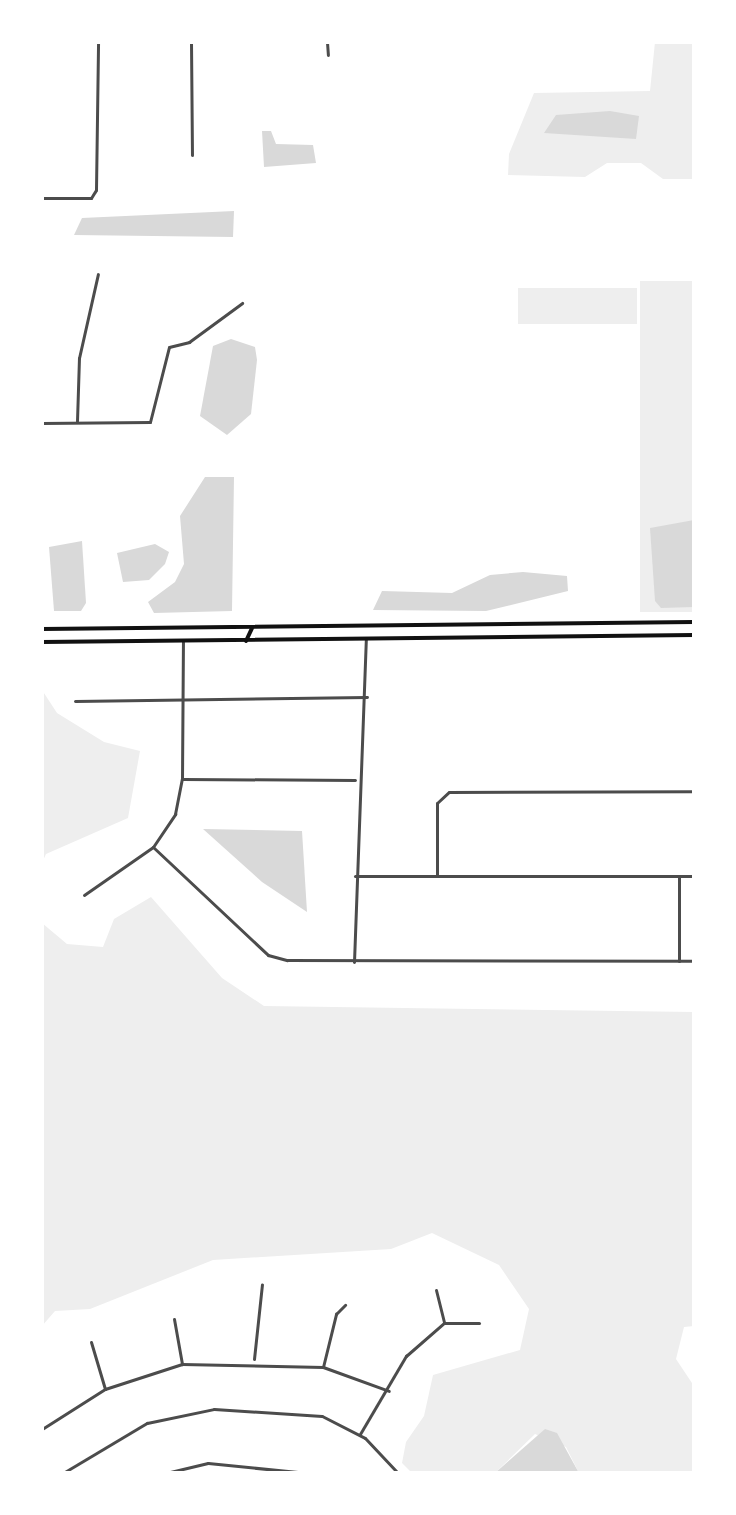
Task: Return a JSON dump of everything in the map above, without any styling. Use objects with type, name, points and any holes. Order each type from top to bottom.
[{"type":"main road","points":[[42,629],[694,622]]},
{"type":"main road","points":[[580,623],[580,635]]},
{"type":"main road","points":[[365,626],[366,639]]},
{"type":"main road","points":[[246,641],[252,628]]},
{"type":"main road","points":[[42,642],[694,635]]},
{"type":"street","points":[[42,198],[91,198],[96,190],[98,42]]},
{"type":"street","points":[[191,42],[192,155]]},
{"type":"street","points":[[327,42],[328,55]]},
{"type":"street","points":[[77,421],[79,358],[98,274]]},
{"type":"street","points":[[42,423],[150,422],[169,347],[189,342],[242,303]]},
{"type":"street","points":[[354,962],[355,780],[367,697],[366,639]]},
{"type":"street","points":[[84,895],[153,847],[175,814],[182,779],[183,642]]},
{"type":"street","points":[[75,701],[183,696],[367,697]]},
{"type":"street","points":[[182,779],[355,780]]},
{"type":"street","points":[[437,875],[437,803],[449,792],[694,791]]},
{"type":"street","points":[[153,847],[268,955],[354,962],[694,961]]},
{"type":"street","points":[[355,876],[694,876]]},
{"type":"street","points":[[679,876],[679,961]]},
{"type":"street","points":[[254,1360],[262,1284]]},
{"type":"street","points":[[436,1290],[444,1323]]},
{"type":"street","points":[[323,1367],[336,1314],[345,1305]]},
{"type":"street","points":[[174,1319],[182,1364]]},
{"type":"street","points":[[360,1434],[389,1391],[406,1356],[444,1323],[479,1323]]},
{"type":"street","points":[[91,1342],[105,1389]]},
{"type":"street","points":[[43,1427],[105,1389],[182,1364],[254,1360],[323,1367],[389,1391]]},
{"type":"street","points":[[63,1473],[136,1428],[194,1411],[305,1412],[360,1434],[398,1473]]},
{"type":"street","points":[[188,1466],[189,1473]]},
{"type":"street","points":[[166,1473],[188,1466],[290,1466],[307,1473]]},
{"type":"shaded area","points":[[655,42],[694,42],[694,179],[663,179],[641,163],[607,163],[585,177],[508,175],[509,154],[534,93],[650,91]]},
{"type":"shaded area","points":[[610,111],[639,116],[636,139],[544,133],[556,115]]},
{"type":"shaded area","points":[[262,131],[271,131],[276,144],[313,145],[316,163],[264,167]]},
{"type":"shaded area","points":[[234,211],[233,237],[74,235],[82,218]]},
{"type":"shaded area","points":[[640,281],[694,281],[694,612],[640,612]]},
{"type":"shaded area","points":[[518,288],[637,288],[637,324],[518,324]]},
{"type":"shaded area","points":[[231,339],[255,347],[257,360],[251,414],[227,435],[200,416],[213,346]]},
{"type":"shaded area","points":[[205,477],[234,477],[232,611],[154,613],[148,602],[175,582],[184,564],[180,516]]},
{"type":"shaded area","points":[[694,520],[694,607],[661,608],[655,601],[650,528]]},
{"type":"shaded area","points":[[82,541],[86,603],[81,611],[54,611],[49,547]]},
{"type":"shaded area","points":[[155,544],[169,552],[165,564],[149,580],[123,582],[117,553]]},
{"type":"shaded area","points":[[523,572],[567,576],[568,591],[486,611],[373,610],[382,591],[452,593],[490,575]]},
{"type":"shaded area","points":[[42,690],[57,713],[104,742],[140,751],[128,818],[46,854],[42,863]]},
{"type":"shaded area","points":[[203,829],[302,831],[307,912],[262,882]]},
{"type":"shaded area","points":[[151,897],[222,978],[264,1006],[694,1012],[694,1326],[684,1327],[676,1359],[694,1386],[694,1473],[579,1473],[566,1447],[535,1434],[495,1473],[412,1473],[402,1463],[406,1442],[424,1416],[433,1375],[520,1350],[529,1309],[499,1265],[432,1233],[391,1249],[213,1260],[90,1309],[55,1311],[42,1326],[42,923],[67,944],[103,947],[114,919]]},
{"type":"shaded area","points":[[545,1429],[557,1433],[579,1473],[495,1473]]}]
